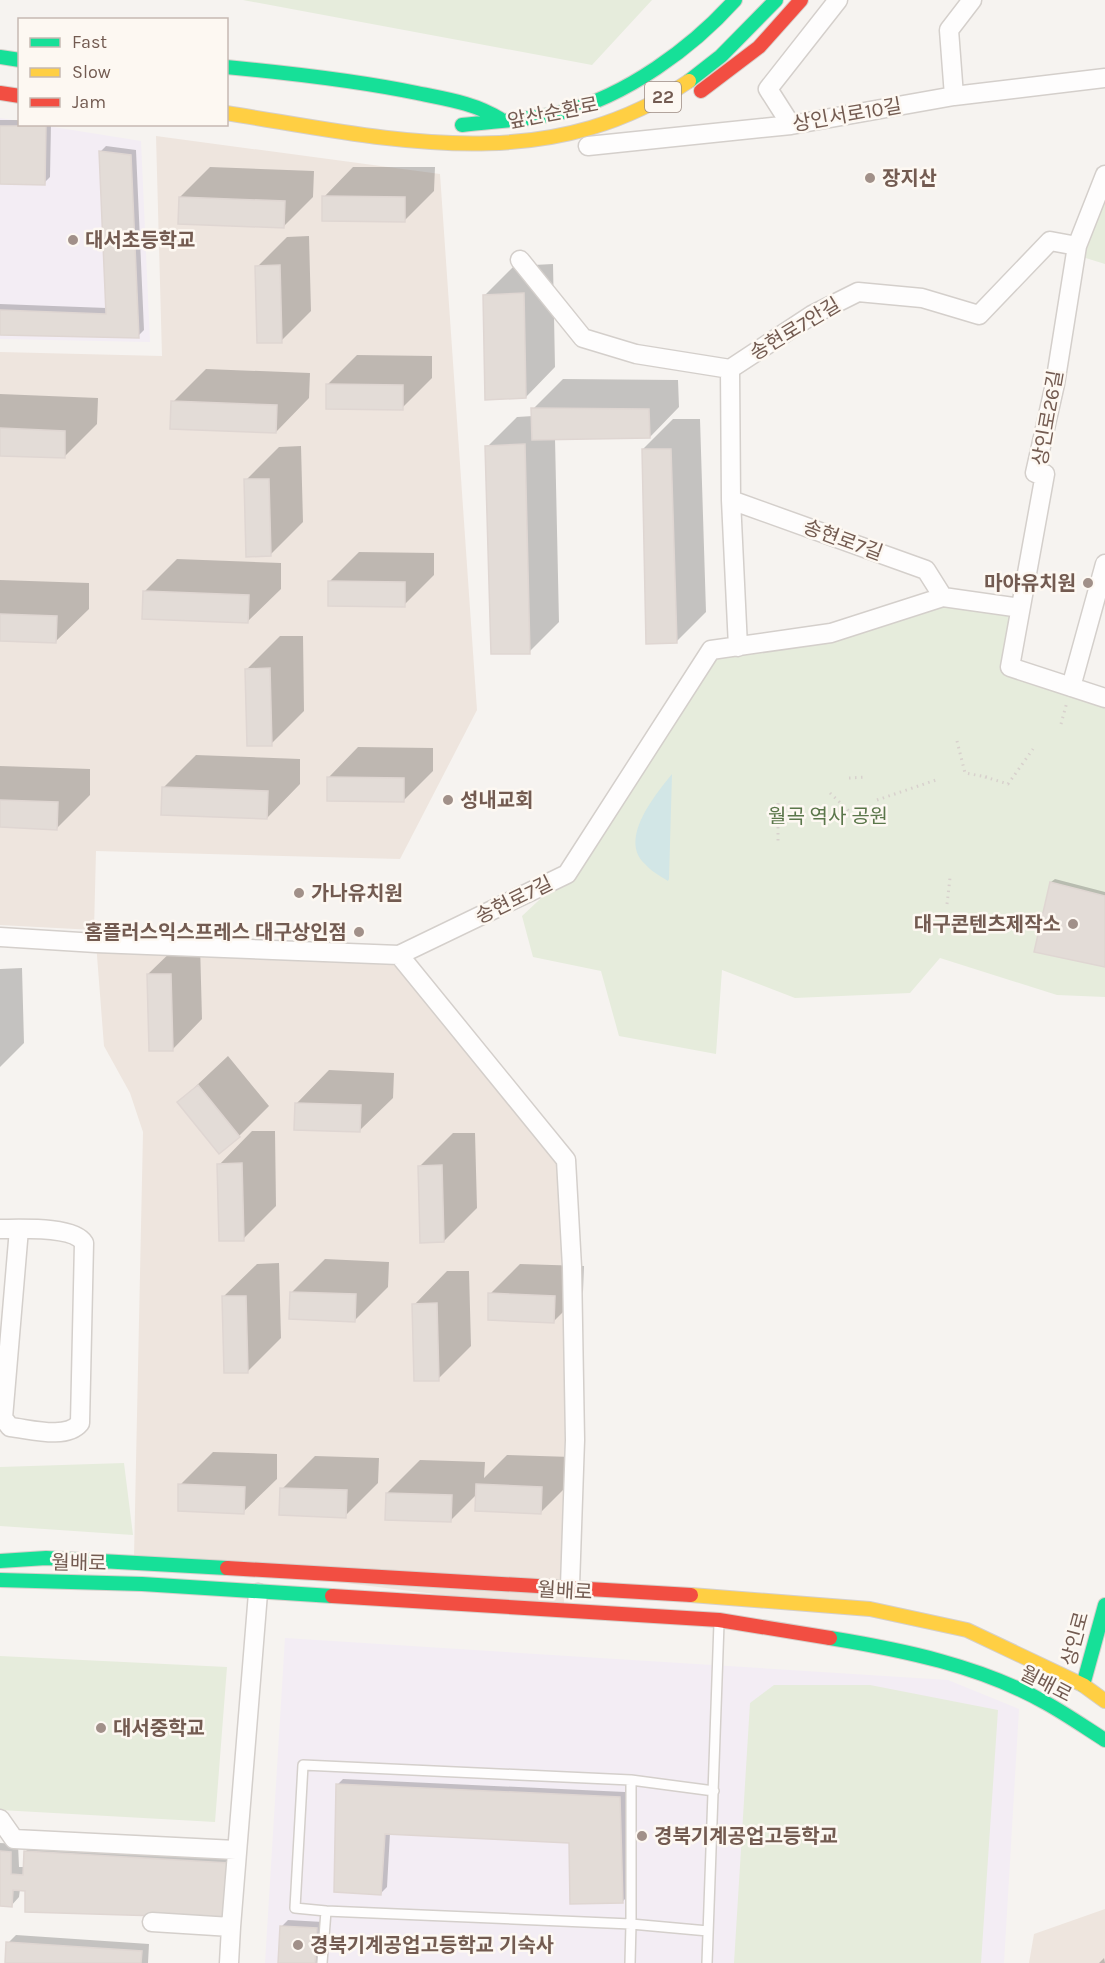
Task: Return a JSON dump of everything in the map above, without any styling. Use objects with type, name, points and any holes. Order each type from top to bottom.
[{"type":"main road","points":[[526,118],[563,99],[611,81],[653,57],[693,25],[719,0]]},
{"type":"main road","name":"앞산순환로","points":[[452,126],[563,112],[628,87],[715,22],[735,0]]},
{"type":"main road","name":"앞산순환로","points":[[228,113],[416,142],[522,144],[599,127],[668,95],[702,72],[776,0]]},
{"type":"main road","points":[[691,97],[759,47],[801,0]]},
{"type":"main road","points":[[0,57],[18,60]]},
{"type":"main road","points":[[228,67],[301,74],[382,86],[470,106],[490,112],[503,121]]},
{"type":"main road","points":[[0,78],[18,81]]},
{"type":"main road","points":[[0,93],[18,96]]},
{"type":"main road","points":[[522,144],[540,147],[588,146],[655,117]]},
{"type":"main road","points":[[228,124],[444,155],[470,152],[489,143]]},
{"type":"main road","name":"월배로","points":[[0,1561],[45,1558],[570,1586],[870,1610],[967,1630],[1083,1685],[1105,1701]]},
{"type":"main road","name":"월배로","points":[[0,1580],[142,1584],[719,1620],[898,1649],[989,1678],[1036,1698],[1105,1740]]},
{"type":"main road","name":"상인로","points":[[1083,1685],[1105,1605]]},
{"type":"street","points":[[791,125],[768,88],[838,0]]},
{"type":"street","points":[[954,96],[949,30],[972,0]]},
{"type":"street","name":"상인서로10길","points":[[588,146],[791,125],[954,96],[1105,78]]},
{"type":"street","name":"상인로26길","points":[[1105,175],[1077,246],[1055,384],[1035,473],[1045,474],[1010,667],[1105,698]]},
{"type":"street","name":"송현로7안길","points":[[520,260],[583,338],[636,354],[730,369],[812,315],[858,292],[922,298],[979,315],[1050,241],[1077,246]]},
{"type":"street","name":"송현로7안길","points":[[730,369],[731,500],[738,647]]},
{"type":"street","name":"송현로7길","points":[[731,500],[926,570],[943,597]]},
{"type":"street","points":[[1071,687],[1105,564]]},
{"type":"street","name":"송현로7길","points":[[0,937],[399,955],[567,874],[711,650],[831,633],[943,597],[1020,608]]},
{"type":"street","points":[[399,955],[566,1160],[572,1268],[575,1440],[570,1586]]},
{"type":"street","points":[[0,1229],[19,1229],[70,1232],[80,1236],[84,1243],[80,1423],[75,1430],[64,1432],[10,1427],[3,1418],[19,1229]]},
{"type":"street","points":[[229,1963],[236,1850],[258,1593]]},
{"type":"street","points":[[0,1819],[14,1839],[236,1850]]},
{"type":"street","points":[[152,1922],[231,1927]]},
{"type":"lane","points":[[707,1963],[719,1620]]},
{"type":"lane","points":[[708,1931],[632,1924],[295,1908],[303,1765],[630,1780],[714,1791]]},
{"type":"lane","points":[[630,1780],[632,1924],[630,1963]]},
{"type":"lane","points":[[322,1963],[326,1911]]},
{"type":"path","points":[[1061,724],[1071,687]]},
{"type":"path","points":[[957,741],[965,773],[1008,784],[1033,749]]},
{"type":"path","points":[[849,778],[867,777]]},
{"type":"path","points":[[877,800],[936,780]]},
{"type":"path","points":[[830,793],[850,812]]},
{"type":"path","points":[[778,803],[778,844]]},
{"type":"path","points":[[947,904],[950,878]]},
{"type":"shaded area","name":"대서초등학교","points":[[0,118],[18,121],[18,126],[47,126],[141,141],[150,342],[0,339]]},
{"type":"shaded area","points":[[156,136],[440,174],[477,710],[400,859],[96,851],[94,930],[0,925],[0,352],[162,356]]},
{"type":"shaded area","points":[[672,774],[668,881],[645,864],[638,854],[636,842],[637,830],[642,817]]},
{"type":"shaded area","points":[[96,943],[399,955],[566,1160],[564,1610],[134,1557],[143,1132],[130,1093],[104,1046]]},
{"type":"shaded area","name":"경북기계공업고등학교","points":[[285,1638],[948,1680],[1019,1709],[1004,1963],[265,1963]]},
{"type":"shaded area","points":[[1105,1909],[1105,1963],[1029,1963],[1034,1934]]},
{"type":"green space","points":[[243,0],[652,0],[592,65]]},
{"type":"green space","points":[[1105,175],[1105,264],[1076,255]]},
{"type":"green space","name":"월곡 역사 공원","points":[[943,597],[1020,608],[1010,667],[1105,698],[1105,997],[1057,995],[940,958],[910,993],[795,998],[722,970],[716,1054],[619,1036],[601,971],[533,957],[522,916],[567,874],[711,650],[831,633]]},
{"type":"green space","points":[[124,1463],[133,1535],[0,1526],[0,1467]]},
{"type":"green space","points":[[0,1656],[227,1667],[215,1822],[0,1810]]},
{"type":"green space","points":[[774,1685],[870,1685],[998,1710],[981,1963],[734,1963],[750,1703]]},
{"type":"building","points":[[0,126],[46,126],[45,185],[0,184]]},
{"type":"building","points":[[99,151],[131,155],[139,338],[0,335],[0,310],[106,314]]},
{"type":"building","points":[[322,196],[405,197],[405,222],[322,221]]},
{"type":"building","points":[[179,197],[285,201],[284,228],[178,224]]},
{"type":"building","points":[[280,265],[282,343],[257,343],[255,266]]},
{"type":"building","points":[[524,293],[526,398],[485,400],[483,295]]},
{"type":"building","points":[[326,384],[403,385],[403,410],[326,409]]},
{"type":"building","points":[[171,401],[277,405],[276,433],[170,429]]},
{"type":"building","points":[[531,408],[649,409],[650,438],[532,440]]},
{"type":"building","points":[[0,428],[65,431],[65,458],[0,456]]},
{"type":"building","points":[[525,444],[530,654],[491,654],[485,446]]},
{"type":"building","points":[[642,449],[671,449],[677,643],[646,644]]},
{"type":"building","points":[[244,479],[269,479],[271,556],[246,557]]},
{"type":"building","points":[[328,581],[405,582],[405,607],[328,606]]},
{"type":"building","points":[[143,591],[249,595],[248,623],[142,619]]},
{"type":"building","points":[[0,614],[57,616],[56,643],[0,641]]},
{"type":"building","points":[[270,668],[272,746],[247,746],[245,669]]},
{"type":"building","points":[[327,777],[404,778],[404,802],[327,801]]},
{"type":"building","points":[[162,787],[268,791],[267,819],[161,815]]},
{"type":"building","points":[[0,800],[58,802],[57,830],[0,827]]},
{"type":"building","name":"대구콘텐츠제작소","points":[[1050,882],[1105,896],[1105,967],[1034,952]]},
{"type":"building","points":[[147,974],[171,974],[173,1051],[149,1051]]},
{"type":"building","points":[[198,1085],[240,1137],[219,1154],[177,1102]]},
{"type":"building","points":[[295,1103],[361,1105],[360,1132],[294,1130]]},
{"type":"building","points":[[242,1163],[244,1241],[219,1241],[217,1164]]},
{"type":"building","points":[[442,1165],[444,1242],[420,1243],[418,1166]]},
{"type":"building","points":[[290,1292],[356,1294],[355,1322],[289,1319]]},
{"type":"building","points":[[488,1293],[555,1296],[554,1323],[488,1320]]},
{"type":"building","points":[[222,1296],[246,1296],[248,1373],[224,1373]]},
{"type":"building","points":[[437,1303],[439,1381],[414,1381],[412,1304]]},
{"type":"building","points":[[178,1484],[245,1487],[244,1514],[178,1511]]},
{"type":"building","points":[[476,1484],[542,1487],[541,1514],[475,1511]]},
{"type":"building","points":[[280,1488],[347,1490],[346,1518],[279,1515]]},
{"type":"building","points":[[386,1493],[452,1495],[451,1522],[385,1520]]},
{"type":"building","name":"경북기계공업고등학교","points":[[336,1784],[620,1797],[623,1903],[570,1904],[569,1843],[385,1834],[381,1895],[334,1892]]},
{"type":"building","points":[[0,1851],[11,1852],[11,1874],[23,1875],[24,1851],[229,1863],[226,1918],[25,1912],[25,1891],[13,1890],[12,1907],[0,1906]]},
{"type":"building","name":"경북기계공업고등학교 기숙사","points":[[280,1926],[317,1928],[315,1963],[278,1963]]},
{"type":"building","points":[[6,1942],[142,1951],[141,1963],[5,1963]]},
{"type":"traffic: fast","points":[[462,125],[526,119],[587,105],[634,82],[656,68],[699,36],[735,0]]},
{"type":"traffic: fast","points":[[689,81],[721,56],[776,0]]},
{"type":"traffic: fast","points":[[0,57],[18,60]]},
{"type":"traffic: fast","points":[[228,67],[322,77],[393,88],[460,102],[500,119]]},
{"type":"traffic: fast","points":[[0,1561],[46,1558],[227,1568]]},
{"type":"traffic: fast","points":[[0,1580],[142,1584],[332,1596]]},
{"type":"traffic: fast","points":[[1083,1685],[1105,1605]]},
{"type":"traffic: fast","points":[[830,1638],[913,1654],[995,1679],[1046,1703],[1105,1740]]},
{"type":"traffic: slow","points":[[228,113],[405,140],[463,144],[521,141],[578,131],[634,112],[689,81]]},
{"type":"traffic: slow","points":[[691,1595],[870,1609],[967,1630],[1083,1685],[1105,1701]]},
{"type":"traffic: jam","points":[[701,91],[759,47],[801,0]]},
{"type":"traffic: jam","points":[[0,93],[18,96]]},
{"type":"traffic: jam","points":[[227,1568],[691,1595]]},
{"type":"traffic: jam","points":[[332,1596],[719,1620],[830,1638]]},
{"type":"place","name":"장지산","points":[[870,178]]},
{"type":"place","name":"대서초등학교","points":[[73,240]]},
{"type":"place","name":"마야유치원","points":[[1088,583]]},
{"type":"place","name":"성내교회","points":[[448,800]]},
{"type":"place","name":"가나유치원","points":[[299,893]]},
{"type":"place","name":"대구콘텐츠제작소","points":[[1073,924]]},
{"type":"place","name":"홈플러스익스프레스 대구상인점","points":[[359,932]]},
{"type":"place","name":"대서중학교","points":[[101,1728]]},
{"type":"place","name":"경북기계공업고등학교","points":[[642,1836]]},
{"type":"place","name":"경북기계공업고등학교 기숙사","points":[[298,1945]]}]
